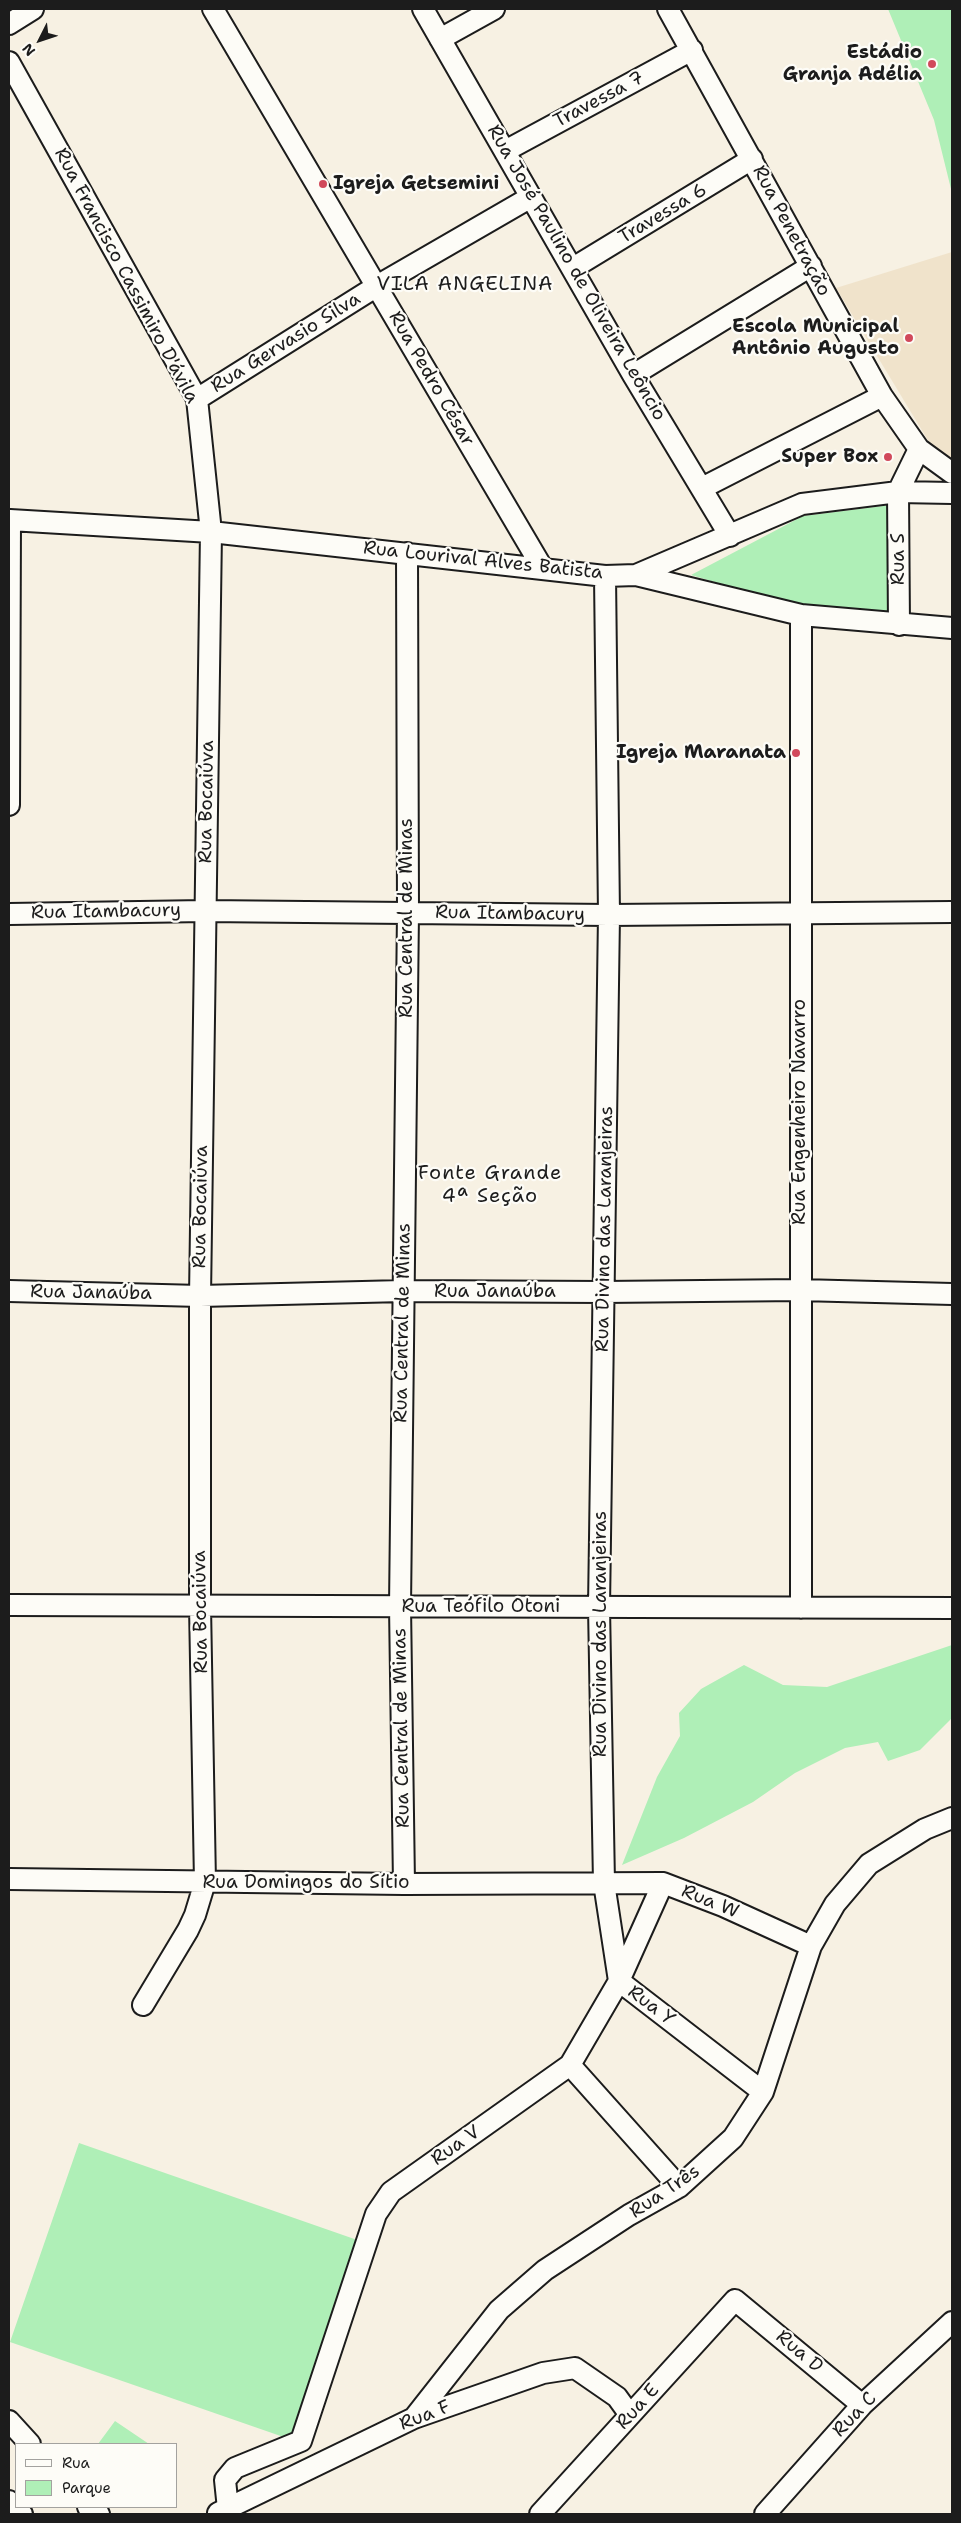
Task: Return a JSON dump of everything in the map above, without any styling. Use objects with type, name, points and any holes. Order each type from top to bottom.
[{"type":"street","points":[[9,24],[33,9]]},
{"type":"street","name":"Rua Pedro César","points":[[213,9],[543,569]]},
{"type":"street","name":"Rua José Paulino de Oliveira Leôncio","points":[[423,9],[633,375],[730,536]]},
{"type":"street","points":[[440,39],[494,9]]},
{"type":"street","name":"Rua Penetração","points":[[668,9],[882,396],[919,449],[952,473]]},
{"type":"street","name":"Travessa 7","points":[[505,151],[692,50]]},
{"type":"street","name":"Rua Francisco Cassimiro D'ávila","points":[[9,62],[197,400],[211,532]]},
{"type":"street","name":"Travessa 6","points":[[573,268],[752,159]]},
{"type":"street","name":"Rua Gervasio Silva","points":[[197,400],[377,286],[531,197]]},
{"type":"street","points":[[633,375],[810,266]]},
{"type":"street","points":[[702,488],[882,396]]},
{"type":"street","points":[[898,492],[919,449]]},
{"type":"street","points":[[636,575],[802,504],[898,492],[952,493]]},
{"type":"street","name":"Rua S","points":[[898,492],[899,625]]},
{"type":"street","name":"Rua Lourival Alves Batista","points":[[9,805],[10,520],[211,532],[604,576],[636,575],[801,615],[899,625],[952,628]]},
{"type":"street","name":"Rua Bocaiúva","points":[[205,1882],[200,1606],[200,1296],[211,532]]},
{"type":"street","name":"Rua Central de Minas","points":[[404,1884],[400,1606],[408,912],[407,553]]},
{"type":"street","name":"Rua Divino das Laranjeiras","points":[[604,576],[608,915],[599,1607],[604,1883]]},
{"type":"street","name":"Rua Engenheiro Navarro","points":[[801,615],[801,1608]]},
{"type":"street","name":"Rua Itambacury","points":[[9,914],[205,911],[608,915],[952,912]]},
{"type":"street","name":"Rua Janaúba","points":[[9,1292],[200,1296],[403,1291],[604,1292],[800,1290],[952,1294]]},
{"type":"street","name":"Rua Teófilo Otoni","points":[[9,1605],[952,1608]]},
{"type":"street","name":"Rua Três","points":[[414,2418],[499,2310],[545,2270],[630,2215],[679,2187],[733,2138],[763,2092],[811,1946],[834,1904],[869,1864],[925,1829],[952,1818]]},
{"type":"street","name":"Rua Domingos do Sítio","points":[[9,1879],[404,1884],[604,1883]]},
{"type":"street","points":[[143,2005],[188,1930],[205,1882]]},
{"type":"street","name":"Rua W","points":[[604,1883],[663,1883],[723,1906],[811,1946]]},
{"type":"street","name":"Rua Y","points":[[604,1883],[619,1982],[763,2092]]},
{"type":"street","name":"Rua V","points":[[222,2511],[225,2480],[235,2468],[301,2441],[376,2214],[391,2192],[570,2065],[619,1982],[663,1883]]},
{"type":"street","points":[[570,2065],[679,2187]]},
{"type":"street","name":"Rua D","points":[[735,2300],[862,2405]]},
{"type":"street","name":"Rua E","points":[[540,2514],[735,2300]]},
{"type":"street","name":"Rua C","points":[[764,2514],[862,2405],[952,2322]]},
{"type":"street","name":"Rua F","points":[[222,2511],[414,2418],[544,2373],[575,2368],[617,2398],[630,2415]]},
{"type":"street","points":[[9,2421],[29,2443]]},
{"type":"shaded area","name":"Escola Municipal Antônio Augusto","points":[[952,252],[952,461],[929,442],[836,288]]},
{"type":"green space","name":"Estádio Granja Adélia","points":[[888,9],[952,9],[952,193],[934,120]]},
{"type":"green space","points":[[891,505],[887,615],[805,609],[691,575],[803,516]]},
{"type":"green space","points":[[952,1645],[952,1718],[920,1750],[888,1761],[878,1742],[845,1748],[795,1773],[753,1802],[684,1838],[622,1865],[657,1777],[680,1736],[679,1713],[701,1689],[744,1665],[783,1685],[827,1687]]},
{"type":"green space","points":[[79,2143],[363,2242],[295,2441],[10,2342]]},
{"type":"green space","points":[[115,2421],[148,2443],[99,2443]]},
{"type":"place","name":"Estádio Granja Adélia","points":[[932,64]]},
{"type":"place","name":"Igreja Getsemini","points":[[323,184]]},
{"type":"place","name":"Escola Municipal Antônio Augusto","points":[[909,338]]},
{"type":"place","name":"Super Box","points":[[888,457]]},
{"type":"place","name":"Igreja Maranata","points":[[796,753]]},
{"type":"district","name":"VILA ANGELINA","points":[[465,285]]},
{"type":"district","name":"Fonte Grande 4ª Seção","points":[[490,1186]]}]
